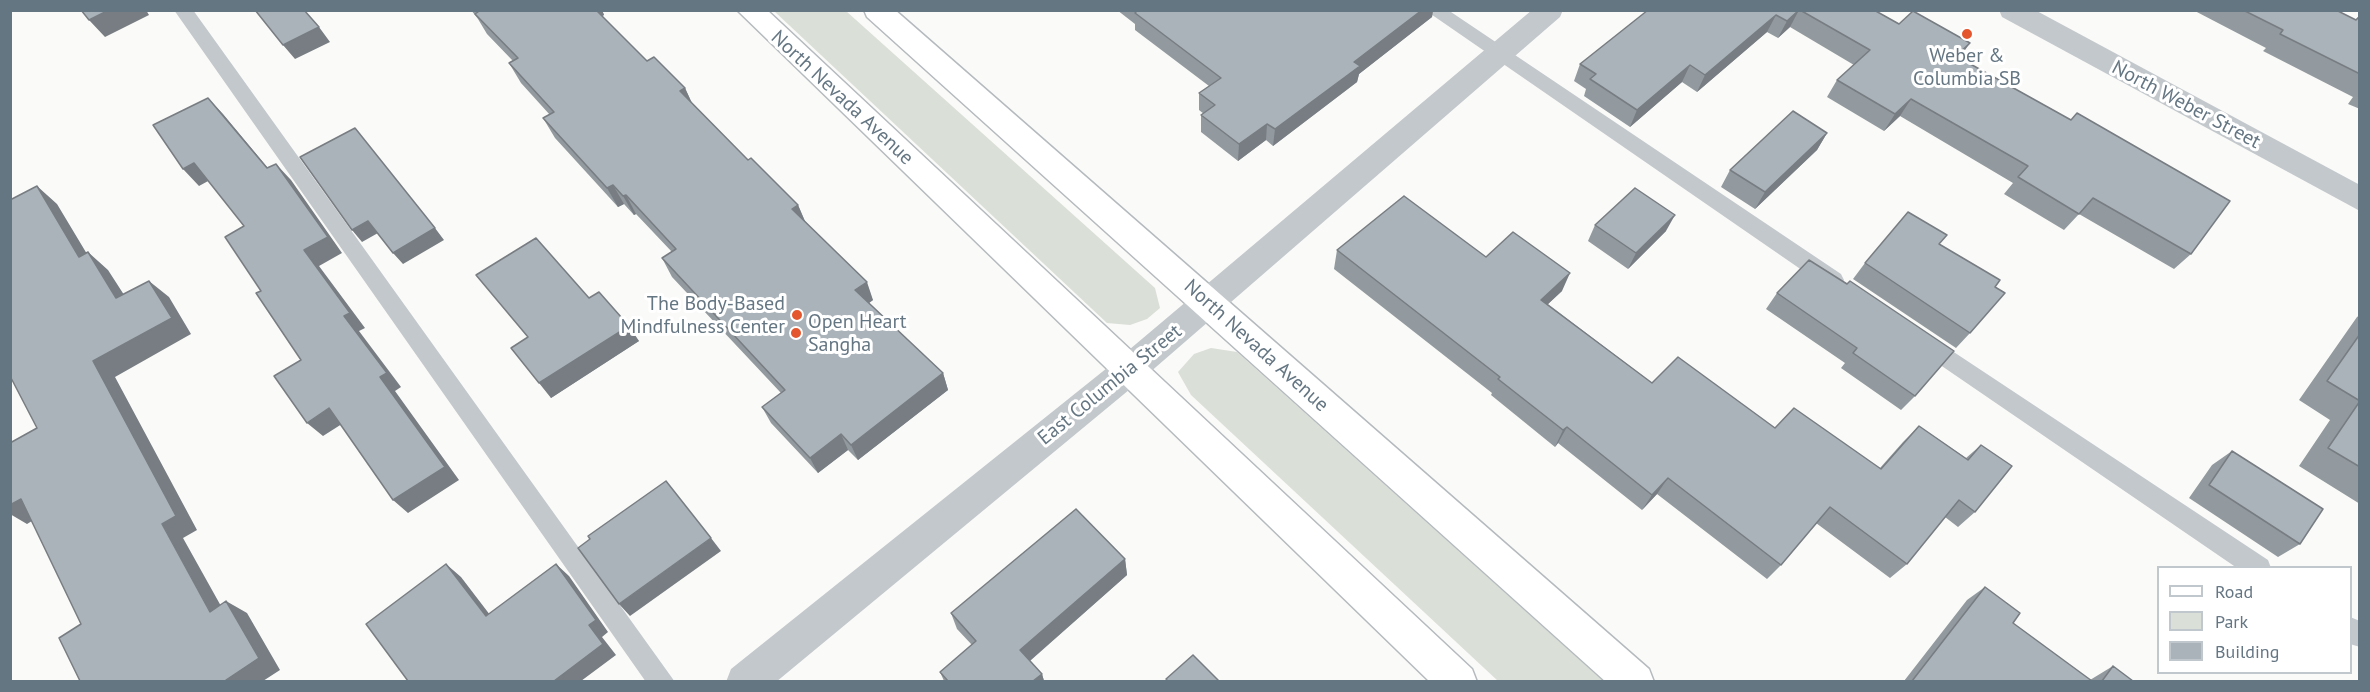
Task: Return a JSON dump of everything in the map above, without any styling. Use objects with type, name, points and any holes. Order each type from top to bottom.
[{"type":"main road","name":"North Nevada Avenue","points":[[750,10],[1458,681]]},
{"type":"main road","name":"North Nevada Avenue","points":[[877,10],[1635,681]]},
{"type":"street","name":"East Columbia Street","points":[[745,681],[1129,370],[1550,10]]},
{"type":"street","name":"North Weber Street","points":[[2012,10],[2360,199]]},
{"type":"lane","points":[[183,10],[662,681]]},
{"type":"lane","points":[[1434,10],[1846,289]]},
{"type":"lane","points":[[1905,329],[2258,566]]},
{"type":"green space","points":[[774,11],[846,11],[1155,288],[1160,308],[1147,319],[1130,325],[1107,323]]},
{"type":"green space","points":[[1211,348],[1237,352],[1603,681],[1498,681],[1191,395],[1178,372],[1194,354]]},
{"type":"building","points":[[81,10],[109,10],[89,20]]},
{"type":"building","points":[[255,10],[304,10],[319,27],[283,45]]},
{"type":"building","points":[[477,10],[596,10],[647,61],[654,57],[685,88],[680,91],[748,160],[751,158],[798,205],[792,209],[867,282],[855,290],[943,373],[851,445],[841,434],[810,458],[762,407],[785,390],[662,258],[676,249],[626,195],[623,196],[613,185],[607,188],[543,118],[554,112],[509,63],[518,58],[475,14]]},
{"type":"building","points":[[1138,10],[1422,10],[1354,62],[1360,66],[1275,129],[1267,124],[1239,144],[1201,115],[1215,105],[1199,93],[1221,78],[1135,13]]},
{"type":"building","points":[[1648,10],[1799,10],[1787,21],[1776,15],[1705,75],[1690,65],[1637,110],[1590,79],[1596,74],[1580,64]]},
{"type":"building","points":[[1800,10],[1874,10],[1899,24],[1913,11],[1970,43],[1956,56],[2071,120],[2077,113],[2230,201],[2191,254],[2093,198],[2079,214],[2018,177],[2028,166],[1911,99],[1895,114],[1837,80],[1870,50]]},
{"type":"building","points":[[2243,10],[2336,10],[2356,20],[2360,16],[2360,74],[2280,34],[2283,30]]},
{"type":"building","points":[[208,98],[267,168],[276,164],[328,237],[304,250],[350,313],[344,316],[387,373],[380,377],[445,467],[393,500],[329,408],[307,423],[274,376],[301,360],[256,293],[261,291],[225,237],[244,226],[194,163],[183,169],[153,125]]},
{"type":"building","points":[[1793,111],[1827,133],[1765,192],[1730,170]]},
{"type":"building","points":[[355,128],[435,228],[393,253],[368,221],[352,230],[300,157]]},
{"type":"building","points":[[37,186],[79,257],[88,252],[116,298],[149,281],[172,318],[93,361],[176,516],[162,524],[210,612],[226,601],[259,658],[227,681],[80,681],[59,638],[81,624],[21,499],[10,505],[10,443],[37,428],[10,376],[10,200]]},
{"type":"building","points":[[1635,188],[1675,215],[1636,253],[1595,225]]},
{"type":"building","points":[[1404,196],[1486,257],[1513,232],[1570,273],[1541,300],[1652,383],[1678,357],[1775,428],[1794,408],[1881,469],[1919,426],[1968,460],[1981,445],[2012,466],[1975,512],[1959,500],[1907,564],[1830,507],[1781,565],[1668,478],[1652,495],[1567,427],[1563,430],[1498,379],[1500,377],[1337,250]]},
{"type":"building","points":[[1908,212],[1947,235],[1939,244],[2000,280],[1995,287],[2005,293],[1970,333],[1865,263]]},
{"type":"building","points":[[536,238],[589,298],[599,292],[629,326],[539,383],[511,348],[528,337],[476,275]]},
{"type":"building","points":[[1809,260],[1847,284],[1850,281],[1954,351],[1915,396],[1853,353],[1857,348],[1777,293]]},
{"type":"building","points":[[2360,334],[2360,401],[2327,381]]},
{"type":"building","points":[[2360,401],[2360,467],[2328,448]]},
{"type":"building","points":[[2232,451],[2323,509],[2300,544],[2209,485]]},
{"type":"building","points":[[666,481],[711,538],[619,604],[578,548],[590,539],[588,536]]},
{"type":"building","points":[[1076,509],[1125,559],[1020,650],[1042,674],[1033,681],[948,681],[940,672],[976,641],[951,613]]},
{"type":"building","points":[[446,564],[486,616],[556,564],[596,620],[589,625],[603,644],[554,681],[408,681],[366,624]]},
{"type":"building","points":[[1985,587],[2020,613],[2013,623],[2092,681],[1912,681]]},
{"type":"building","points":[[1193,655],[1219,681],[1168,681],[1166,679]]},
{"type":"building","points":[[2113,666],[2133,681],[2102,681]]},
{"type":"place","name":"Weber & Columbia SB","points":[[1967,34]]},
{"type":"place","name":"The Body-Based Mindfulness Center","points":[[797,315]]},
{"type":"place","name":"Open Heart Sangha","points":[[796,333]]}]
